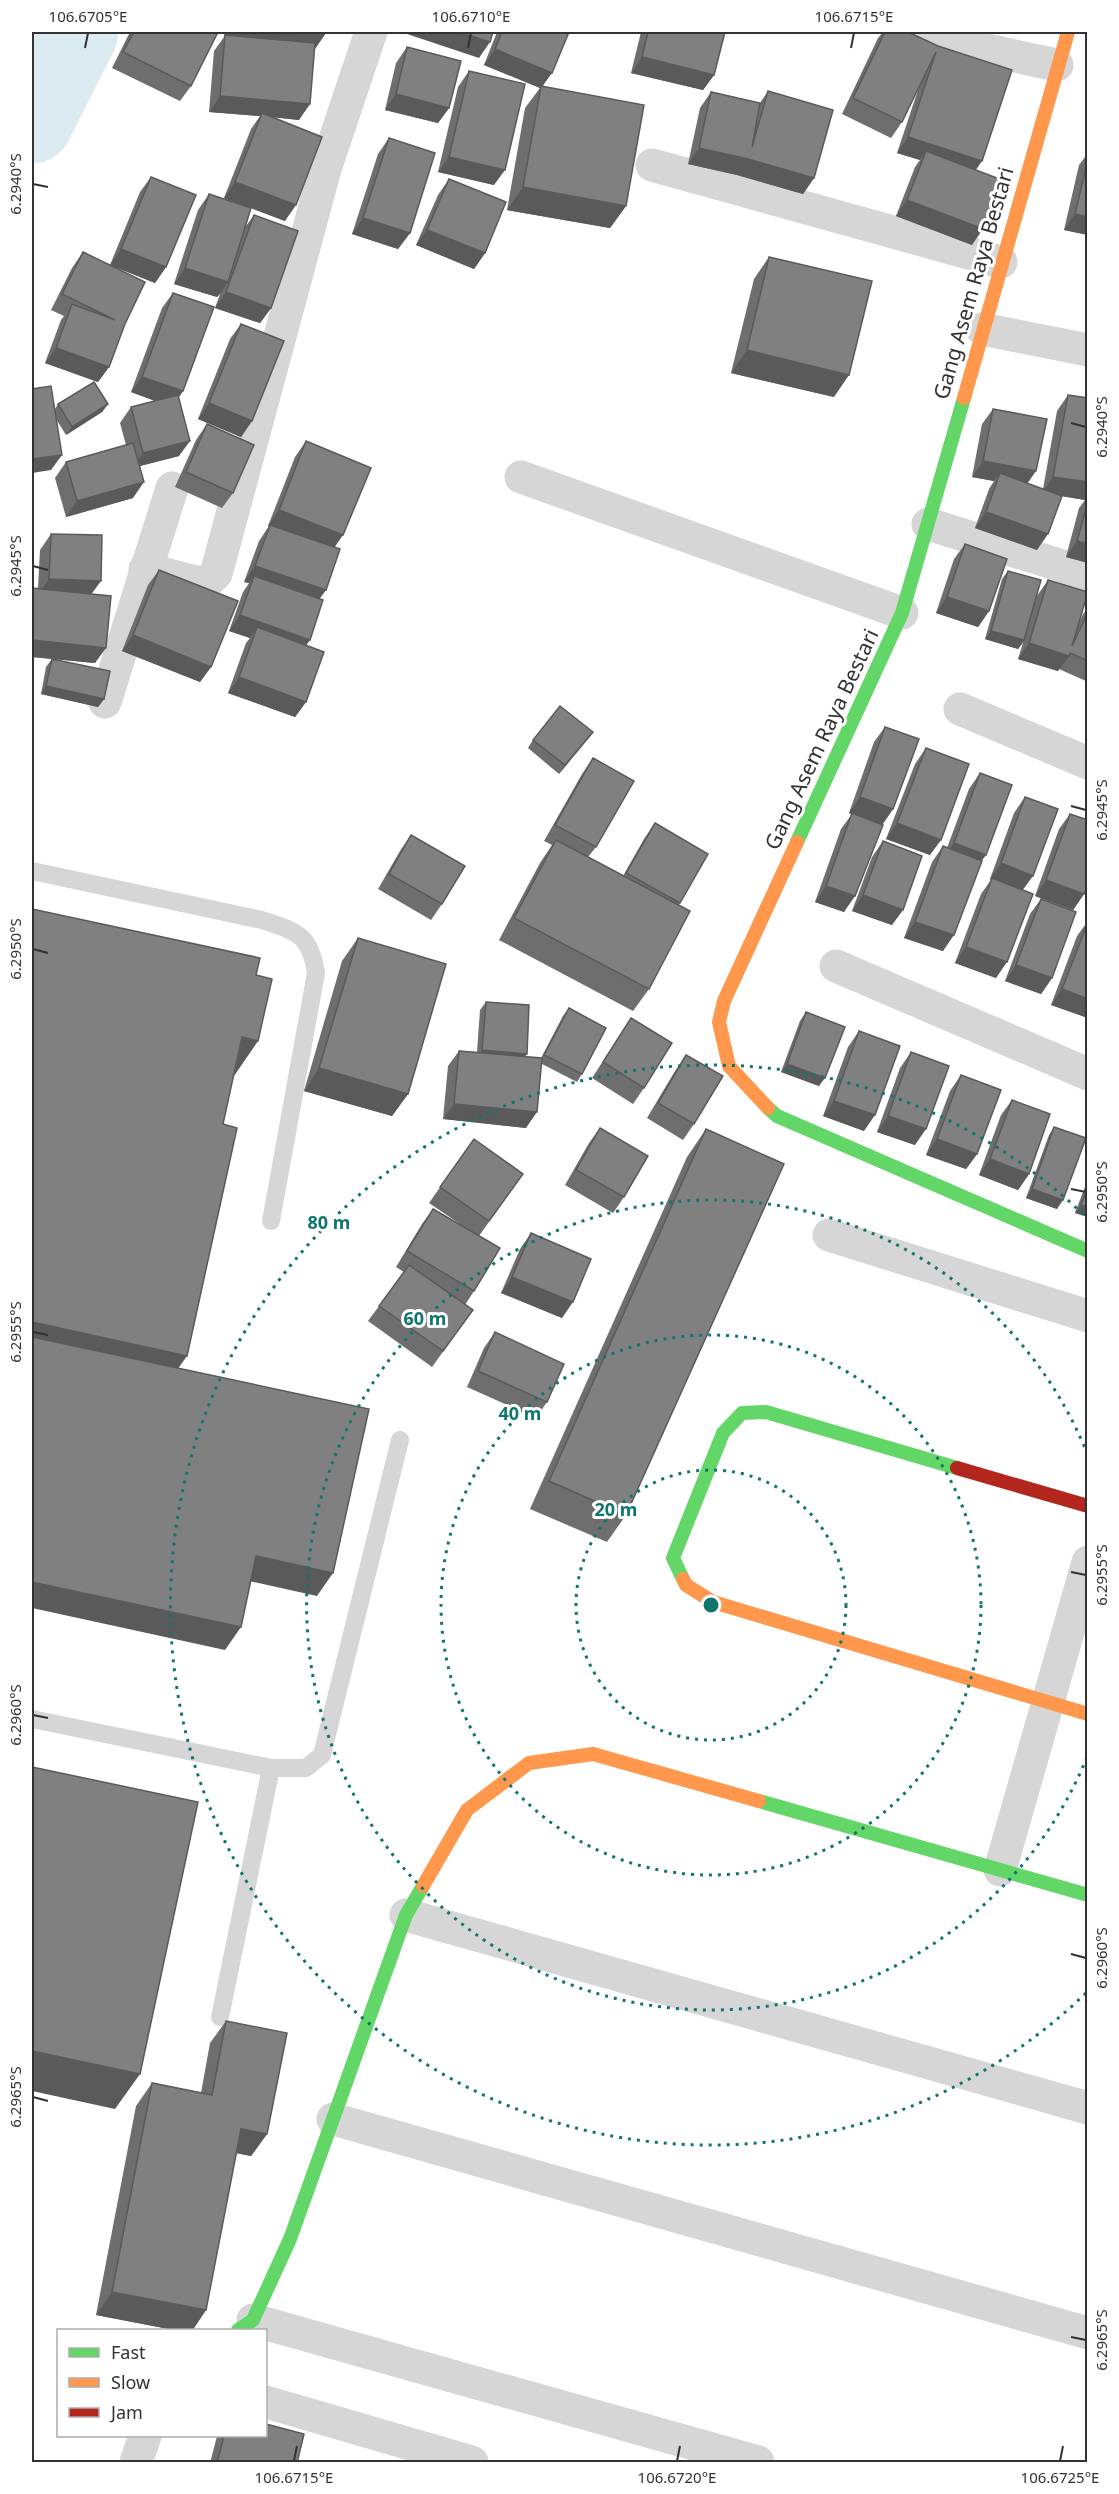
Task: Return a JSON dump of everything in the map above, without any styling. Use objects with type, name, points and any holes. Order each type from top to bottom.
[{"type":"street","points":[[145,569],[196,582],[207,582],[216,574],[325,169],[371,32]]},
{"type":"street","points":[[902,32],[1057,65]]},
{"type":"street","name":"Gang Asem Raya Bestari","points":[[1068,32],[902,613],[724,1001],[719,1022],[729,1066],[759,1100],[777,1116],[1088,1251]]},
{"type":"street","points":[[652,165],[1001,262]]},
{"type":"street","points":[[982,329],[1088,350]]},
{"type":"street","points":[[521,477],[902,613]]},
{"type":"street","points":[[105,702],[172,488]]},
{"type":"street","points":[[928,524],[1088,574]]},
{"type":"street","points":[[960,709],[1088,763]]},
{"type":"street","points":[[836,966],[1088,1074]]},
{"type":"street","points":[[829,1235],[1088,1316]]},
{"type":"street","points":[[1088,1506],[766,1412],[742,1413],[723,1433],[673,1558],[686,1585],[713,1602],[1088,1714]]},
{"type":"street","points":[[1000,1870],[1088,1562]]},
{"type":"street","points":[[261,2329],[246,2325],[290,2239],[406,1915],[467,1810],[529,1763],[593,1754],[1088,1895]]},
{"type":"street","points":[[406,1915],[1088,2108]]},
{"type":"street","points":[[333,2119],[1088,2333]]},
{"type":"street","points":[[267,2331],[758,2463]]},
{"type":"street","points":[[267,2402],[472,2463]]},
{"type":"street","points":[[136,2463],[145,2437]]},
{"type":"lane","points":[[32,871],[262,920],[286,928],[306,940],[312,953],[316,973],[271,1221]]},
{"type":"lane","points":[[32,1719],[271,1768],[306,1768],[322,1755],[400,1440]]},
{"type":"lane","points":[[220,2017],[271,1768]]},
{"type":"building","points":[[134,32],[218,32],[191,86],[123,52]]},
{"type":"building","points":[[458,32],[493,32],[490,42]]},
{"type":"building","points":[[502,32],[569,32],[552,73],[495,49]]},
{"type":"building","points":[[648,32],[725,32],[714,75],[642,57]]},
{"type":"building","points":[[885,32],[908,32],[938,46],[1012,70],[982,161],[908,137],[936,52],[902,122],[853,98]]},
{"type":"building","points":[[225,35],[315,43],[310,104],[220,96]]},
{"type":"building","points":[[407,47],[461,61],[449,108],[396,94]]},
{"type":"building","points":[[469,71],[525,84],[505,170],[449,157]]},
{"type":"building","points":[[541,86],[644,105],[626,206],[523,187]]},
{"type":"building","points":[[768,91],[833,110],[814,178],[699,148],[711,92],[760,103],[752,147]]},
{"type":"building","points":[[262,113],[322,137],[296,205],[235,182]]},
{"type":"building","points":[[389,138],[435,153],[410,233],[363,218]]},
{"type":"building","points":[[926,151],[1002,180],[983,229],[907,200]]},
{"type":"building","points":[[1088,159],[1088,217],[1075,214]]},
{"type":"building","points":[[151,177],[196,195],[166,267],[121,249]]},
{"type":"building","points":[[449,179],[506,202],[485,253],[427,230]]},
{"type":"building","points":[[209,194],[251,208],[228,282],[185,268]]},
{"type":"building","points":[[254,215],[298,231],[271,308],[226,292]]},
{"type":"building","points":[[83,252],[145,282],[125,324],[109,367],[56,348],[72,304],[115,320],[62,294]]},
{"type":"building","points":[[769,257],[872,281],[849,375],[747,350]]},
{"type":"building","points":[[173,293],[214,307],[183,391],[142,377]]},
{"type":"building","points":[[241,324],[284,341],[252,421],[209,403]]},
{"type":"building","points":[[94,382],[108,404],[72,427],[58,404]]},
{"type":"building","points":[[51,386],[62,455],[32,459],[32,389]]},
{"type":"building","points":[[178,395],[190,441],[143,453],[131,407]]},
{"type":"building","points":[[1068,395],[1088,398],[1088,482],[1053,477]]},
{"type":"building","points":[[993,409],[1047,419],[1036,471],[983,461]]},
{"type":"building","points":[[207,424],[254,445],[233,493],[186,472]]},
{"type":"building","points":[[306,441],[371,468],[343,535],[279,510]]},
{"type":"building","points":[[133,443],[144,482],[77,501],[66,462]]},
{"type":"building","points":[[1000,473],[1062,496],[1048,534],[986,512]]},
{"type":"building","points":[[1088,502],[1088,544],[1077,541]]},
{"type":"building","points":[[270,525],[340,549],[326,590],[255,566]]},
{"type":"building","points":[[51,534],[102,535],[101,581],[49,579]]},
{"type":"building","points":[[965,544],[1007,559],[989,611],[947,597]]},
{"type":"building","points":[[159,570],[238,601],[211,667],[133,635]]},
{"type":"building","points":[[1008,571],[1041,580],[1024,640],[991,631]]},
{"type":"building","points":[[254,576],[323,600],[310,640],[240,615]]},
{"type":"building","points":[[1048,580],[1088,592],[1072,646],[1088,612],[1088,661],[1070,653],[1069,656],[1029,643]]},
{"type":"building","points":[[32,588],[111,596],[106,648],[32,640]]},
{"type":"building","points":[[257,627],[324,652],[306,702],[239,677]]},
{"type":"building","points":[[52,659],[110,671],[104,699],[46,686]]},
{"type":"building","points":[[560,706],[593,732],[565,765],[533,740]]},
{"type":"building","points":[[885,727],[919,739],[893,809],[860,797]]},
{"type":"building","points":[[926,748],[969,764],[941,840],[897,823]]},
{"type":"building","points":[[593,758],[634,781],[596,847],[555,825]]},
{"type":"building","points":[[980,773],[1012,785],[986,855],[954,843]]},
{"type":"building","points":[[1025,797],[1058,809],[1033,876],[1001,863]]},
{"type":"building","points":[[852,813],[883,825],[855,896],[826,886]]},
{"type":"building","points":[[1070,814],[1088,820],[1088,885],[1084,894],[1046,880]]},
{"type":"building","points":[[655,823],[708,854],[680,903],[626,873]]},
{"type":"building","points":[[411,835],[465,866],[442,904],[389,874]]},
{"type":"building","points":[[556,840],[690,911],[649,989],[514,918]]},
{"type":"building","points":[[883,841],[922,856],[903,910],[863,895]]},
{"type":"building","points":[[943,846],[982,861],[954,935],[915,922]]},
{"type":"building","points":[[992,878],[1033,894],[1007,962],[966,947]]},
{"type":"building","points":[[1041,899],[1076,912],[1052,978],[1016,965]]},
{"type":"building","points":[[32,909],[260,958],[256,975],[272,979],[258,1041],[242,1037],[223,1124],[237,1128],[187,1356],[32,1322]]},
{"type":"building","points":[[1088,922],[1088,999],[1062,989]]},
{"type":"building","points":[[358,938],[446,964],[408,1094],[319,1068]]},
{"type":"building","points":[[486,1002],[529,1005],[527,1054],[482,1050]]},
{"type":"building","points":[[569,1008],[606,1028],[582,1074],[544,1055]]},
{"type":"building","points":[[806,1012],[845,1027],[825,1078],[787,1064]]},
{"type":"building","points":[[631,1018],[672,1043],[644,1088],[603,1062]]},
{"type":"building","points":[[859,1031],[900,1046],[875,1115],[834,1101]]},
{"type":"building","points":[[459,1051],[542,1058],[537,1112],[454,1104]]},
{"type":"building","points":[[911,1052],[949,1066],[926,1129],[888,1116]]},
{"type":"building","points":[[686,1055],[723,1076],[694,1124],[658,1103]]},
{"type":"building","points":[[961,1075],[1001,1090],[977,1154],[937,1139]]},
{"type":"building","points":[[1012,1100],[1050,1114],[1029,1174],[990,1159]]},
{"type":"building","points":[[1054,1127],[1086,1138],[1063,1200],[1032,1189]]},
{"type":"building","points":[[600,1128],[648,1156],[624,1197],[576,1170]]},
{"type":"building","points":[[706,1129],[784,1164],[626,1515],[549,1481]]},
{"type":"building","points":[[474,1139],[523,1174],[489,1221],[440,1187]]},
{"type":"building","points":[[1088,1186],[1088,1207],[1081,1205]]},
{"type":"building","points":[[433,1209],[500,1248],[474,1291],[407,1251]]},
{"type":"building","points":[[531,1233],[591,1259],[573,1302],[512,1277]]},
{"type":"building","points":[[409,1265],[473,1310],[443,1351],[379,1306]]},
{"type":"building","points":[[495,1332],[564,1364],[547,1402],[478,1371]]},
{"type":"building","points":[[32,1337],[369,1409],[333,1573],[256,1556],[241,1627],[32,1582]]},
{"type":"building","points":[[32,1767],[198,1802],[140,2074],[32,2051]]},
{"type":"building","points":[[226,2021],[287,2033],[267,2134],[241,2129],[206,2310],[112,2292],[152,2083],[212,2095]]},
{"type":"building","points":[[267,2424],[304,2434],[297,2463],[217,2463],[224,2437],[267,2437]]},
{"type":"waterway","points":[[32,123],[78,32]]},
{"type":"traffic: fast","points":[[797,842],[902,613],[964,398]]},
{"type":"traffic: fast","points":[[768,1108],[777,1116],[1088,1251]]},
{"type":"traffic: fast","points":[[683,1579],[673,1558],[723,1433],[742,1413],[766,1412],[957,1468]]},
{"type":"traffic: fast","points":[[759,1801],[1088,1895]]},
{"type":"traffic: fast","points":[[240,2329],[253,2320],[290,2239],[406,1915],[423,1886]]},
{"type":"traffic: slow","points":[[964,398],[1068,32]]},
{"type":"traffic: slow","points":[[768,1108],[729,1066],[719,1022],[724,1001],[797,842]]},
{"type":"traffic: slow","points":[[683,1579],[686,1585],[713,1602],[1088,1714]]},
{"type":"traffic: slow","points":[[423,1886],[467,1810],[529,1763],[593,1754],[759,1801]]},
{"type":"traffic: jam","points":[[957,1468],[1088,1506]]}]
